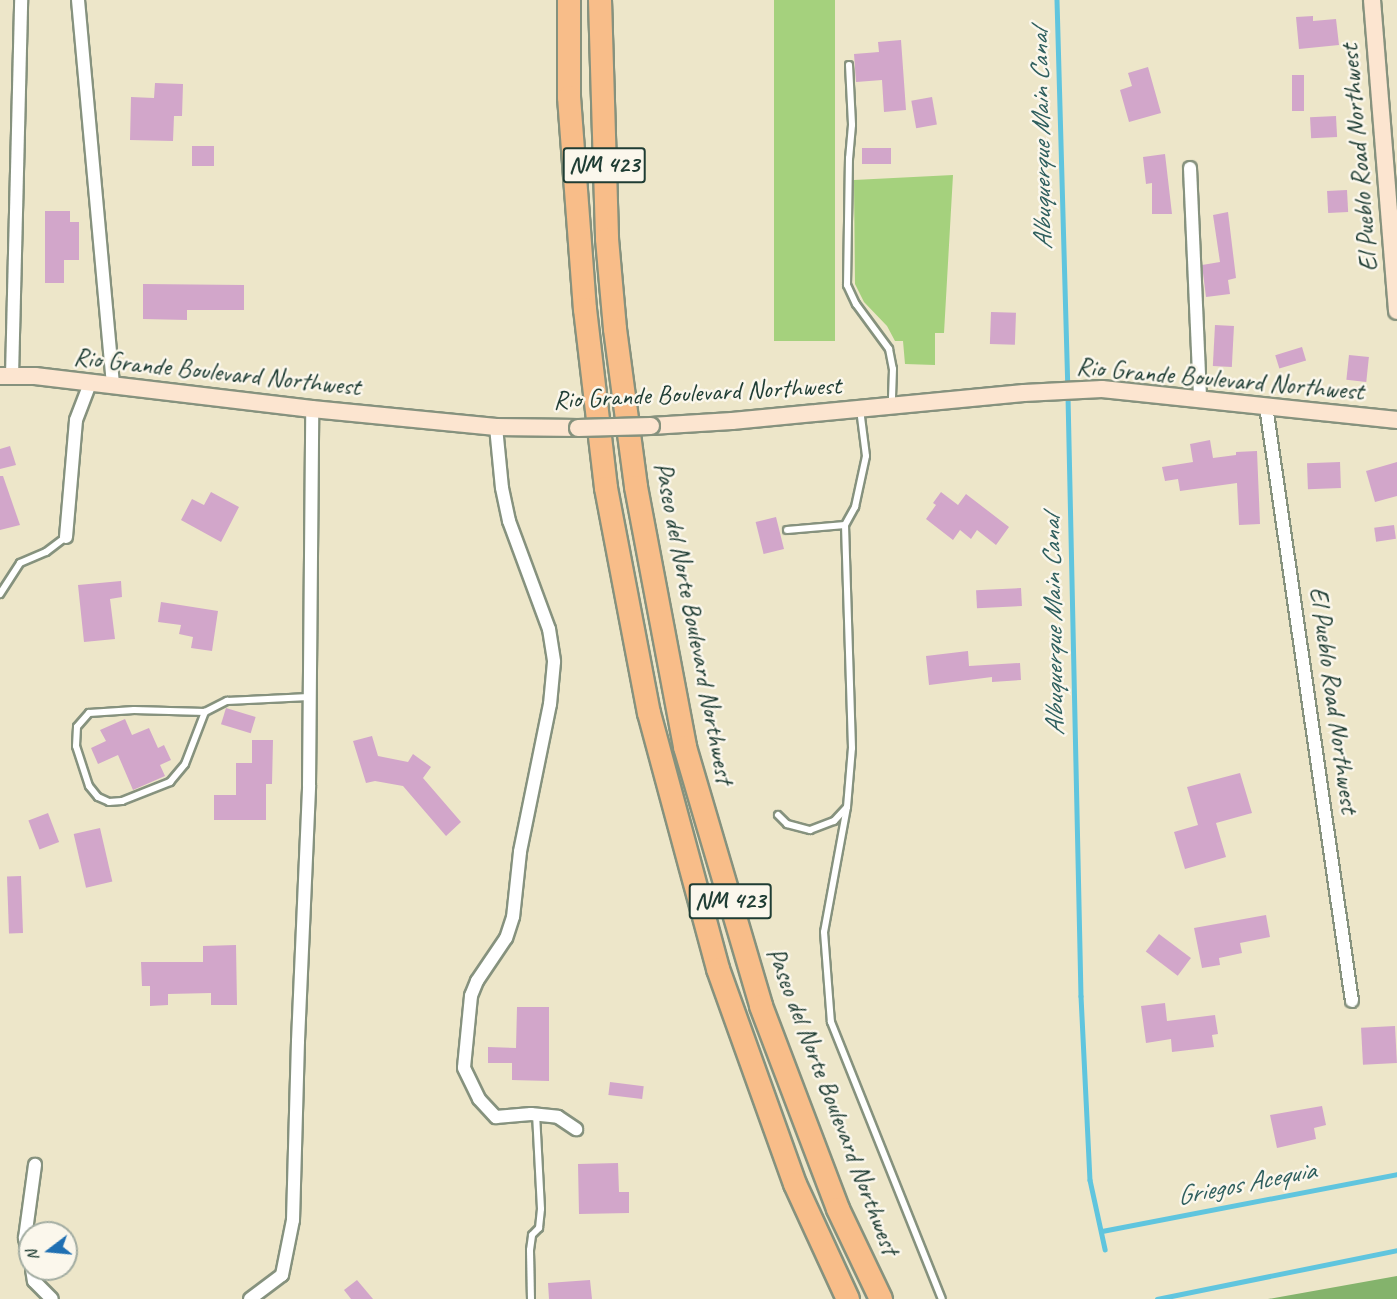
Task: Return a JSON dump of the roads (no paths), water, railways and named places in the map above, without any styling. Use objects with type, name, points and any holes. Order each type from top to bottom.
[{"type":"highway","name":"NM 423","points":[[569,0],[569,97],[585,309],[606,488],[648,713],[718,969],[795,1184],[848,1299]]},
{"type":"highway","name":"Paseo del Norte Boulevard Northwest","points":[[600,0],[606,227],[615,329],[636,487],[685,747],[761,1006],[838,1209],[880,1299]]},
{"type":"street","points":[[6,376],[21,0]]},
{"type":"street","points":[[78,0],[113,386]]},
{"type":"street","name":"El Pueblo Road Northwest","points":[[1372,0],[1397,312]]},
{"type":"street","points":[[1190,168],[1200,399]]},
{"type":"street","name":"Rio Grande Boulevard Northwest","points":[[6,376],[496,427],[578,428],[732,422],[892,405],[1102,389],[1397,420]]},
{"type":"street","points":[[66,537],[76,420],[90,383]]},
{"type":"street","name":"El Pueblo Road Northwest","points":[[1266,406],[1352,1001]]},
{"type":"street","points":[[250,1299],[282,1275],[293,1220],[309,785],[312,409]]},
{"type":"street","points":[[496,427],[502,488],[509,521],[549,629],[554,662],[550,704],[520,852],[513,917],[506,938],[477,981],[471,996],[464,1068],[479,1100],[496,1117],[536,1114],[558,1117],[576,1130]]},
{"type":"street","points":[[27,1221],[35,1165]]},
{"type":"street","points":[[34,1281],[52,1299]]},
{"type":"lane","points":[[849,65],[852,125],[849,158],[847,285],[856,304],[889,349],[893,369],[892,405]]},
{"type":"lane","points":[[860,408],[866,456],[855,507],[845,525],[852,748],[847,807],[824,932],[831,1022],[942,1299]]},
{"type":"lane","points":[[788,530],[845,525]]},
{"type":"lane","points":[[0,594],[20,563],[46,552],[66,537]]},
{"type":"lane","points":[[205,712],[185,764],[170,782],[122,801],[109,802],[98,797],[89,786],[76,746],[77,727],[89,712],[134,710],[205,712],[226,700],[310,697]]},
{"type":"lane","points":[[778,815],[787,824],[810,830],[834,821],[847,807]]},
{"type":"lane","points":[[531,1299],[531,1243],[532,1235],[539,1228],[542,1209],[536,1114]]},
{"type":"waterway","name":"Albuquerque Main Canal","points":[[1057,0],[1068,387]]},
{"type":"waterway","name":"Albuquerque Main Canal","points":[[1068,396],[1081,996],[1090,1180],[1105,1249]]},
{"type":"waterway","name":"Griegos Acequia","points":[[1102,1231],[1397,1174]]},
{"type":"waterway","points":[[1157,1299],[1397,1250]]}]
